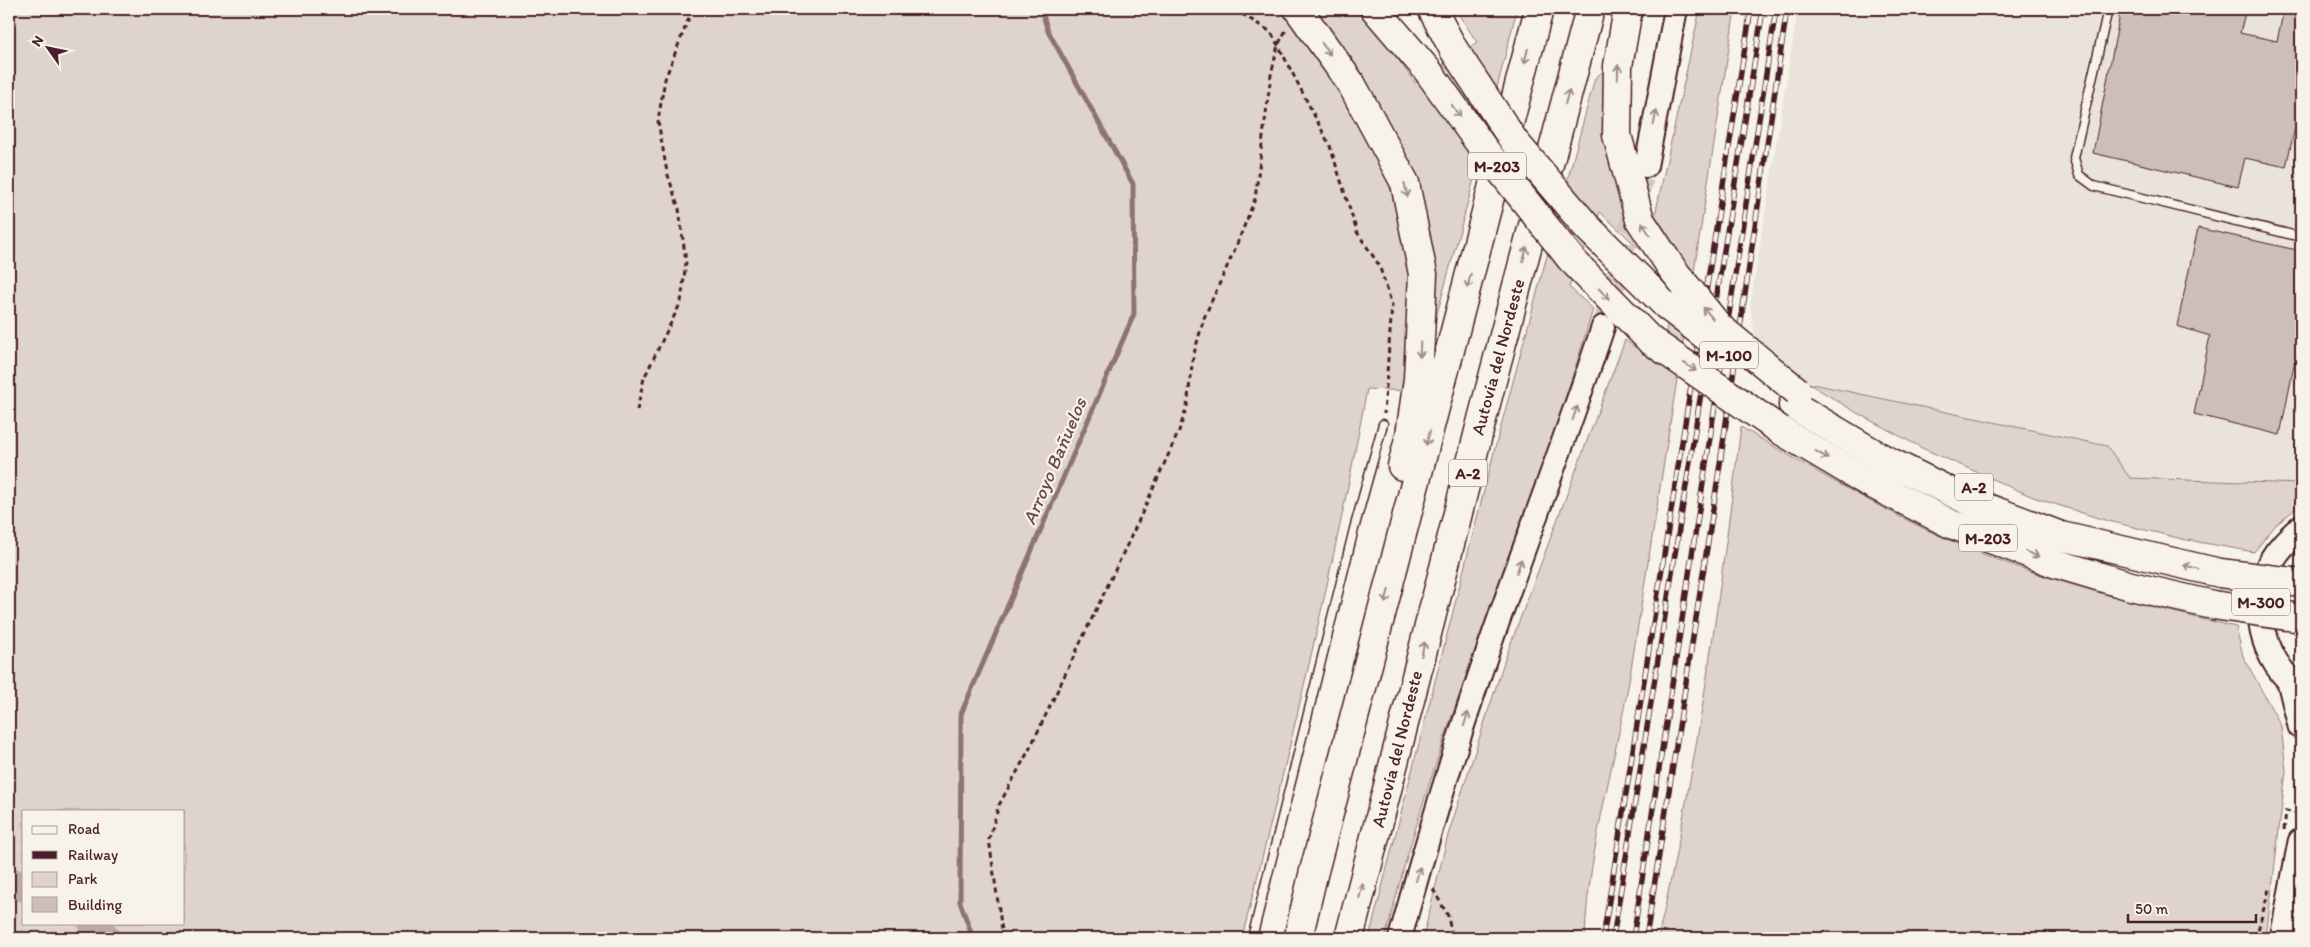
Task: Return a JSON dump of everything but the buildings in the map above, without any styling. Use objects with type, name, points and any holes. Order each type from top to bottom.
[{"type":"highway","name":"A-2","points":[[1298,9],[1352,85],[1404,183],[1423,274],[1418,379],[1410,435],[1333,730],[1313,875]]},
{"type":"highway","name":"M-203","points":[[1376,9],[1428,71],[1482,148],[1571,258],[1650,340],[1780,430],[1866,481],[1952,524],[2054,563],[2132,586],[2213,604],[2301,618]]},
{"type":"highway","points":[[1392,9],[1428,71]]},
{"type":"highway","name":"M-100","points":[[1432,9],[1454,50],[1514,141],[1587,227],[1666,305],[1795,398]]},
{"type":"highway","name":"A-2","points":[[1298,938],[1539,9]]},
{"type":"highway","name":"Autovía del Nordeste","points":[[1349,938],[1485,406],[1590,9]]},
{"type":"highway","points":[[1628,9],[1618,66],[1617,135],[1640,220],[1673,270],[1720,327],[1795,398]]},
{"type":"highway","name":"M-203","points":[[1795,398],[1882,458],[1970,501],[2061,536],[2220,573],[2301,583]]},
{"type":"main road","name":"M-300","points":[[2301,528],[2283,544],[2271,563],[2262,590],[2261,622],[2271,655],[2296,685],[2301,726]]},
{"type":"main road","points":[[2283,938],[2301,842]]},
{"type":"street","points":[[1646,166],[1676,9]]},
{"type":"street","points":[[1400,938],[1479,677],[1574,416],[1603,327]]},
{"type":"lane","points":[[2108,9],[2074,158],[2079,176],[2094,186],[2301,237]]},
{"type":"lane","points":[[1252,938],[1354,529],[1383,424]]},
{"type":"path","points":[[637,410],[644,378],[682,302],[686,262],[683,236],[679,209],[667,172],[658,121],[665,79],[690,15],[689,9]]},
{"type":"path","points":[[1234,9],[1271,32],[1330,146],[1356,232],[1379,265],[1392,305],[1383,424]]},
{"type":"path","points":[[1003,938],[989,839],[997,814],[1138,522],[1179,430],[1187,406],[1193,358],[1204,318],[1255,199],[1268,94],[1278,45],[1298,9]]},
{"type":"path","points":[[2286,811],[2301,814]]},
{"type":"path","points":[[1417,877],[1434,890],[1448,916],[1452,938]]},
{"type":"shaded area","points":[[1798,9],[2301,9],[2301,484],[2130,478],[2106,446],[1808,383],[1755,337],[1750,307]]},
{"type":"green space","points":[[9,9],[1286,9],[1382,155],[1408,258],[1414,329],[1408,391],[1367,389],[1325,596],[1242,938],[9,938]]},
{"type":"green space","points":[[1315,9],[1360,9],[1369,18],[1415,83],[1477,42],[1455,9],[1517,9],[1469,198],[1432,332],[1373,100]]},
{"type":"green space","points":[[1700,9],[1735,9],[1632,663],[1597,834],[1587,903],[1585,938],[1423,938],[1448,835],[1505,659],[1625,340],[1659,364],[1682,256],[1655,215]]},
{"type":"green space","points":[[1606,69],[1619,193],[1642,251],[1600,212],[1569,287],[1593,309],[1572,376],[1550,443],[1455,706],[1408,852],[1385,938],[1369,938],[1494,452],[1595,78]]},
{"type":"green space","points":[[1808,383],[2107,446],[2130,478],[2301,484],[2301,504],[2275,526],[2254,552],[2182,539],[2101,519],[2033,497],[1922,448],[1857,413]]},
{"type":"green space","points":[[1741,427],[1877,504],[1961,545],[2038,574],[2077,586],[2156,608],[2236,627],[2243,656],[2281,726],[2286,771],[2266,938],[1658,938],[1696,748]]},
{"type":"waterway","name":"Arroyo Bañuelos","points":[[973,938],[960,902],[961,714],[1134,314],[1133,184],[1048,31],[1041,9]]},
{"type":"waterway","points":[[9,882],[22,886]]},
{"type":"waterway","points":[[94,924],[106,938]]},
{"type":"tunnel","points":[[1603,327],[1646,166]]},
{"type":"railway","points":[[1603,938],[1751,9]]},
{"type":"railway","points":[[1613,938],[1763,9]]},
{"type":"railway","points":[[1633,938],[1776,9]]},
{"type":"railway","points":[[1646,938],[1717,484],[1787,9]]}]
